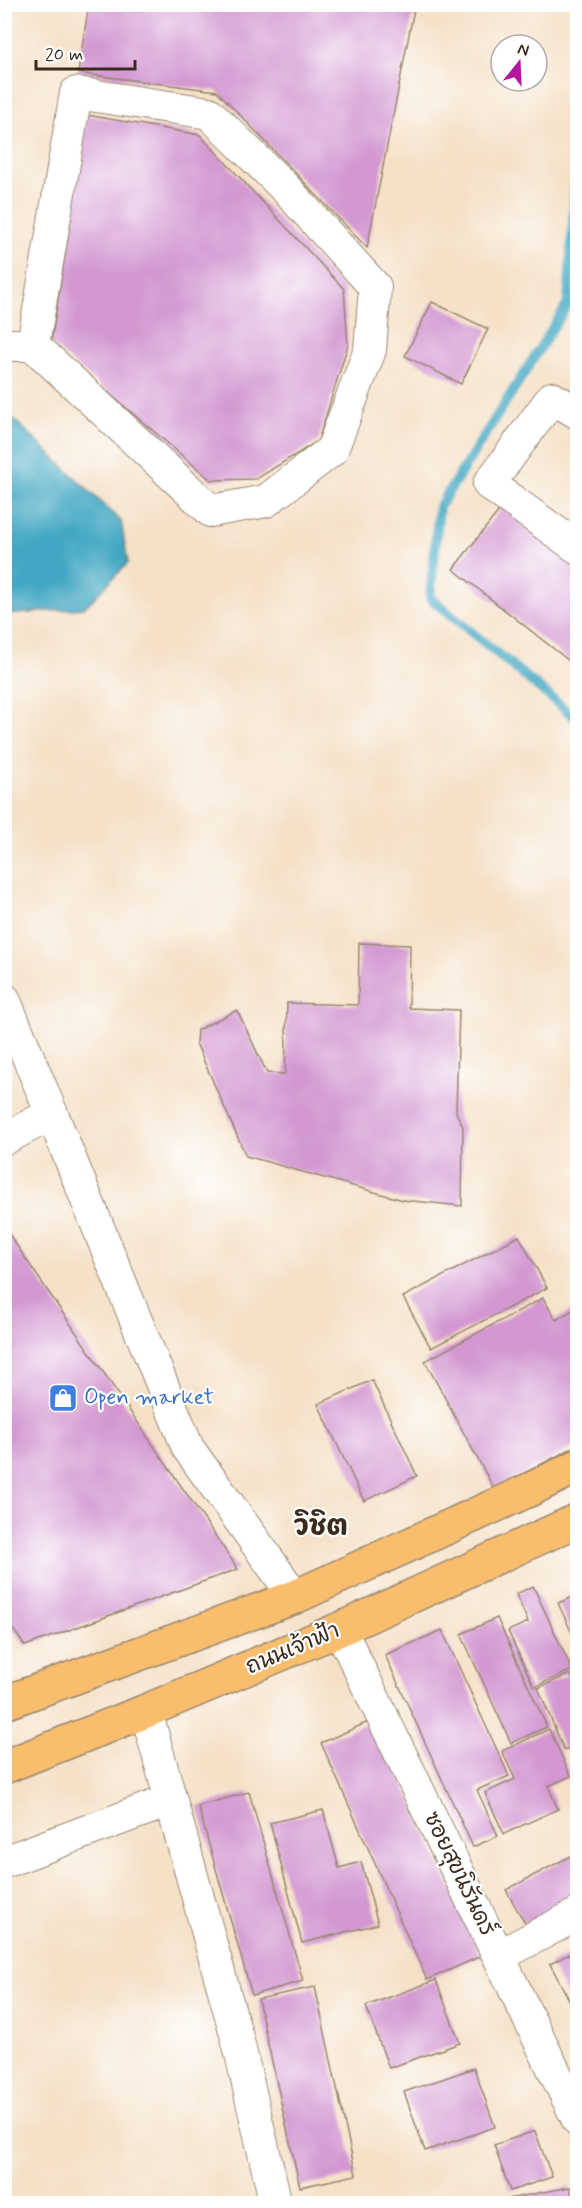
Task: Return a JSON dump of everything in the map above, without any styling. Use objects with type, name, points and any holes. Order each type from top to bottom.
[{"type":"main road","points":[[4,1703],[295,1597],[578,1466]]},
{"type":"main road","name":"ถนนเจ้าฟ้า","points":[[6,1764],[146,1712],[340,1629],[578,1520]]},
{"type":"street","points":[[76,93],[209,112],[287,190],[375,287],[370,350],[332,450],[267,501],[211,511],[19,345],[76,93]]},
{"type":"street","points":[[578,413],[552,398],[489,484],[578,548]]},
{"type":"street","points":[[7,1015],[52,1114],[188,1448],[295,1597]]},
{"type":"street","points":[[4,1138],[52,1114]]},
{"type":"street","name":"ซอยสุขนิรันดร์","points":[[340,1629],[578,2120]]},
{"type":"street","points":[[146,1712],[238,2041],[276,2204]]},
{"type":"street","points":[[4,1862],[171,1800]]},
{"type":"street","points":[[499,1956],[578,1914]]},
{"type":"water","points":[[4,410],[121,521],[128,563],[84,608],[5,615]]},
{"type":"building","points":[[89,4],[415,4],[367,248],[217,91],[78,73]]},
{"type":"building","points":[[87,115],[200,135],[344,289],[348,345],[318,441],[256,479],[211,480],[51,344]]},
{"type":"building","points":[[432,302],[488,329],[461,384],[405,356]]},
{"type":"building","points":[[502,507],[578,567],[578,668],[453,569]]},
{"type":"building","points":[[359,943],[410,945],[409,1008],[459,1010],[456,1112],[463,1127],[462,1206],[403,1200],[246,1156],[196,1043],[197,1030],[237,1010],[267,1073],[285,1074],[287,1003],[358,1005]]},
{"type":"building","name":"Open market","points":[[4,1227],[238,1569],[25,1646],[4,1617]]},
{"type":"building","points":[[519,1236],[547,1288],[431,1348],[403,1297]]},
{"type":"building","points":[[543,1298],[556,1320],[574,1309],[578,1315],[578,1445],[494,1489],[425,1361]]},
{"type":"building","points":[[372,1380],[417,1476],[364,1501],[318,1404]]},
{"type":"building","points":[[533,1586],[572,1670],[534,1687],[508,1631],[528,1622],[516,1594]]},
{"type":"building","points":[[578,1595],[578,1646],[558,1603]]},
{"type":"building","points":[[497,1618],[547,1727],[511,1743],[461,1634]]},
{"type":"building","points":[[442,1630],[509,1776],[477,1790],[498,1836],[473,1847],[385,1655]]},
{"type":"building","points":[[570,1674],[578,1692],[578,1744],[564,1750],[538,1688]]},
{"type":"building","points":[[375,1719],[481,1956],[427,1980],[321,1743]]},
{"type":"building","points":[[549,1729],[571,1776],[548,1786],[558,1809],[504,1834],[485,1793],[515,1779],[502,1751]]},
{"type":"building","points":[[249,1792],[303,1981],[252,1995],[198,1806]]},
{"type":"building","points":[[323,1810],[339,1868],[361,1862],[378,1924],[302,1943],[270,1823]]},
{"type":"building","points":[[578,1852],[578,1904],[529,1930],[506,1890]]},
{"type":"building","points":[[578,1949],[578,2002],[572,2005],[550,1964]]},
{"type":"building","points":[[436,1980],[460,2043],[389,2068],[366,2006]]},
{"type":"building","points":[[315,1987],[356,2175],[300,2187],[258,1999]]},
{"type":"building","points":[[474,2068],[495,2127],[425,2151],[404,2092]]},
{"type":"building","points":[[535,2131],[552,2177],[510,2191],[494,2145]]},
{"type":"building","points":[[570,2187],[573,2204],[492,2204],[492,2202]]},
{"type":"waterway","points":[[578,144],[568,304],[439,507],[430,598],[578,720]]},
{"type":"place","name":"Open market","points":[[63,1398]]},
{"type":"district","name":"วิชิต","points":[[321,1527]]}]
